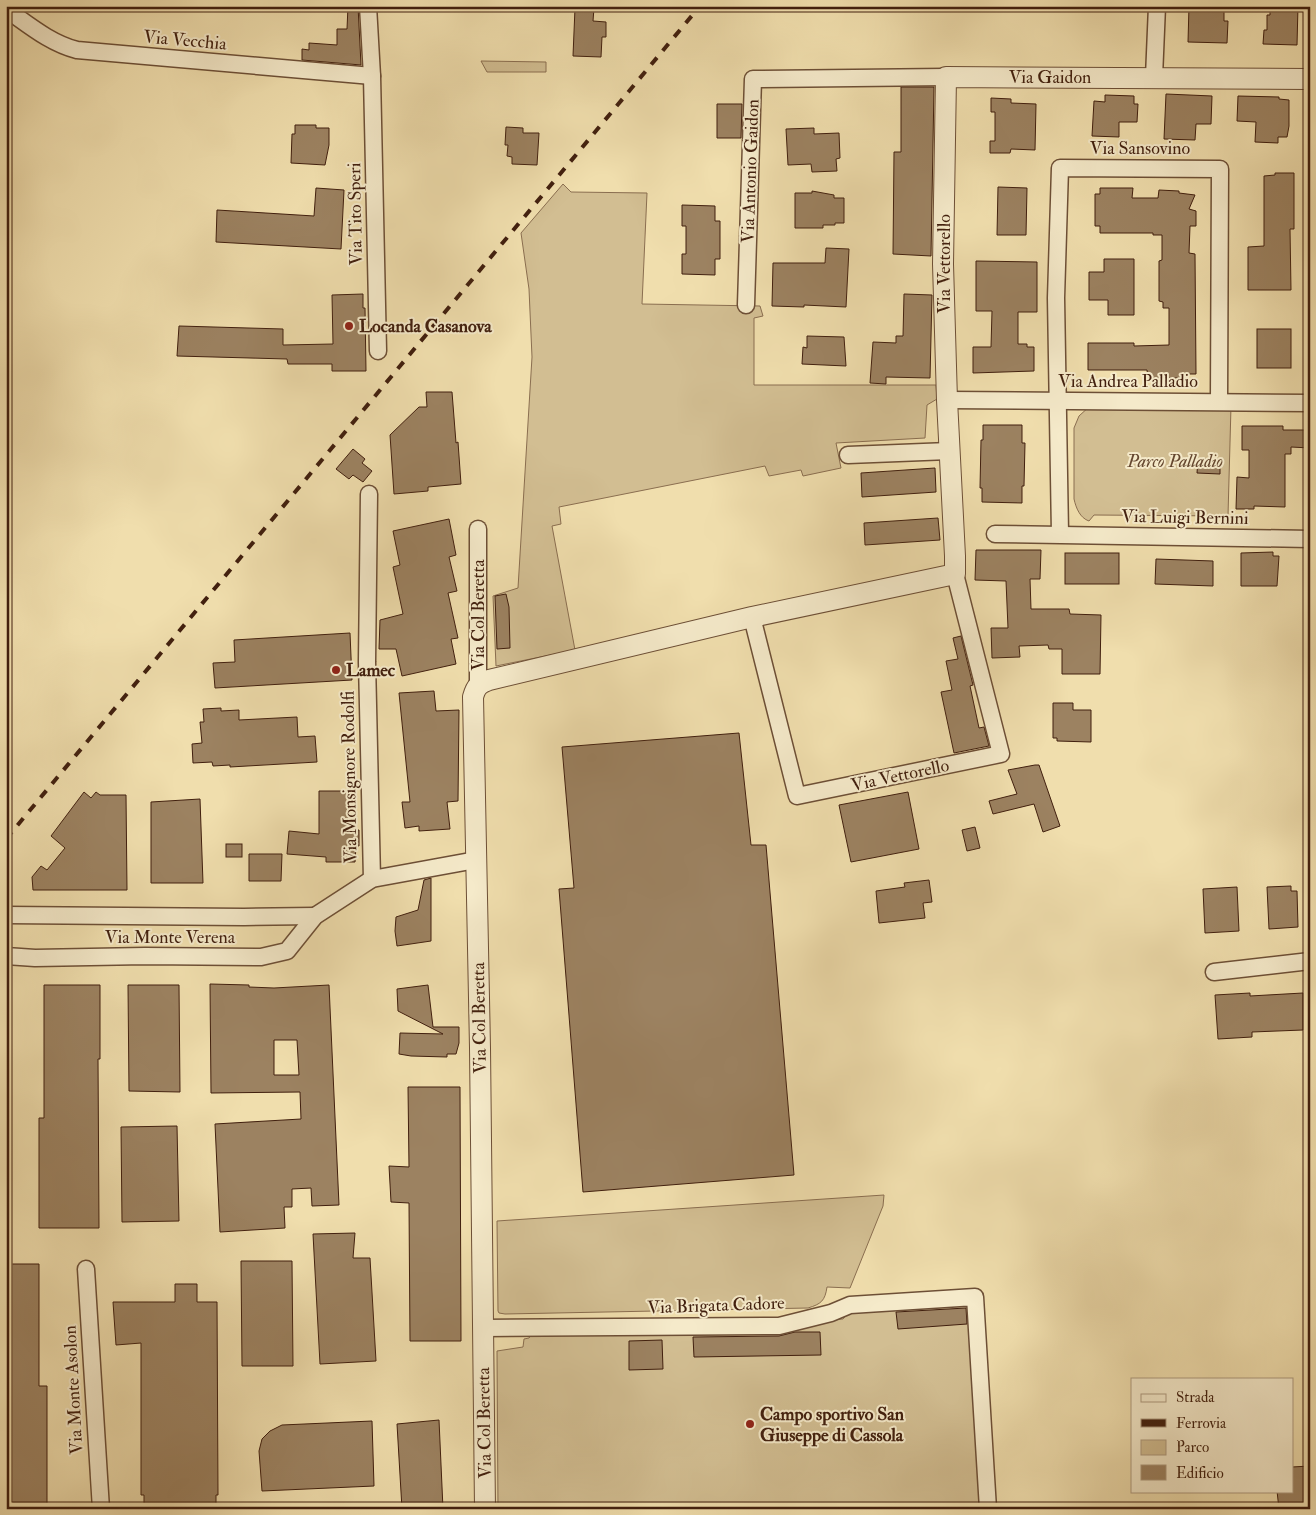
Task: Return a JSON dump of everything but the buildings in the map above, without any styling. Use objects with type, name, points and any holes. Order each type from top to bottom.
[{"type":"street","name":"Via Tito Speri","points":[[368,6],[372,76],[378,351]]},
{"type":"street","points":[[1157,6],[1154,77],[1310,79]]},
{"type":"street","name":"Via Vecchia","points":[[6,9],[61,46],[78,50],[372,76]]},
{"type":"street","name":"Via Gaidon","points":[[946,77],[1154,77]]},
{"type":"street","name":"Via Antonio Gaidon","points":[[746,305],[753,79],[946,77]]},
{"type":"street","name":"Via Vettorello","points":[[752,617],[797,796],[1001,754],[955,574],[946,400],[943,264],[946,77]]},
{"type":"street","name":"Via Sansovino","points":[[1058,401],[1056,298],[1060,168],[1220,169],[1219,401]]},
{"type":"street","name":"Via Andrea Palladio","points":[[946,400],[1310,402]]},
{"type":"street","points":[[1058,401],[1060,534]]},
{"type":"street","points":[[848,455],[949,451]]},
{"type":"street","name":"Via Monsignore Rodolfi","points":[[369,494],[367,662],[372,879]]},
{"type":"street","name":"Via Col Beretta","points":[[478,529],[478,684],[473,697],[484,1328],[485,1509]]},
{"type":"street","name":"Via Luigi Bernini","points":[[995,534],[1310,539]]},
{"type":"street","points":[[478,684],[752,617],[955,574]]},
{"type":"street","points":[[372,879],[476,860]]},
{"type":"street","name":"Via Monte Verena","points":[[6,956],[35,958],[145,956],[261,957],[287,951],[315,916],[372,879]]},
{"type":"street","name":"Via Monte Verena","points":[[6,915],[315,916]]},
{"type":"street","points":[[1214,972],[1310,961]]},
{"type":"street","name":"Via Monte Asolon","points":[[86,1268],[101,1509]]},
{"type":"street","name":"Via Brigata Cadore","points":[[484,1328],[780,1326],[831,1313],[850,1304],[975,1297],[988,1509]]},
{"type":"green space","points":[[481,61],[546,62],[546,72],[487,72]]},
{"type":"green space","points":[[563,184],[571,192],[647,193],[642,304],[760,306],[763,316],[754,318],[754,385],[936,385],[937,399],[927,405],[925,438],[836,443],[841,468],[803,476],[801,470],[769,476],[765,466],[559,507],[561,524],[552,526],[575,650],[496,666],[493,596],[518,588],[532,357],[529,289],[521,233]]},
{"type":"green space","name":"Parco Palladio","points":[[1090,406],[1231,406],[1228,516],[1094,515],[1089,521],[1083,518],[1077,509],[1074,499],[1074,428],[1079,416]]},
{"type":"green space","points":[[884,1195],[883,1206],[850,1288],[827,1287],[822,1301],[808,1308],[505,1314],[498,1311],[497,1221]]},
{"type":"green space","name":"Campo sportivo San Giuseppe di Cassola","points":[[977,1302],[990,1509],[498,1509],[497,1351],[523,1347],[524,1339],[529,1338],[532,1334],[680,1329],[843,1319],[848,1313]]},
{"type":"railway","points":[[6,839],[700,6]]},
{"type":"place","name":"Locanda Casanova","points":[[349,326]]},
{"type":"place","name":"Lamec","points":[[336,670]]},
{"type":"place","name":"Campo sportivo San Giuseppe di Cassola","points":[[750,1424]]}]
